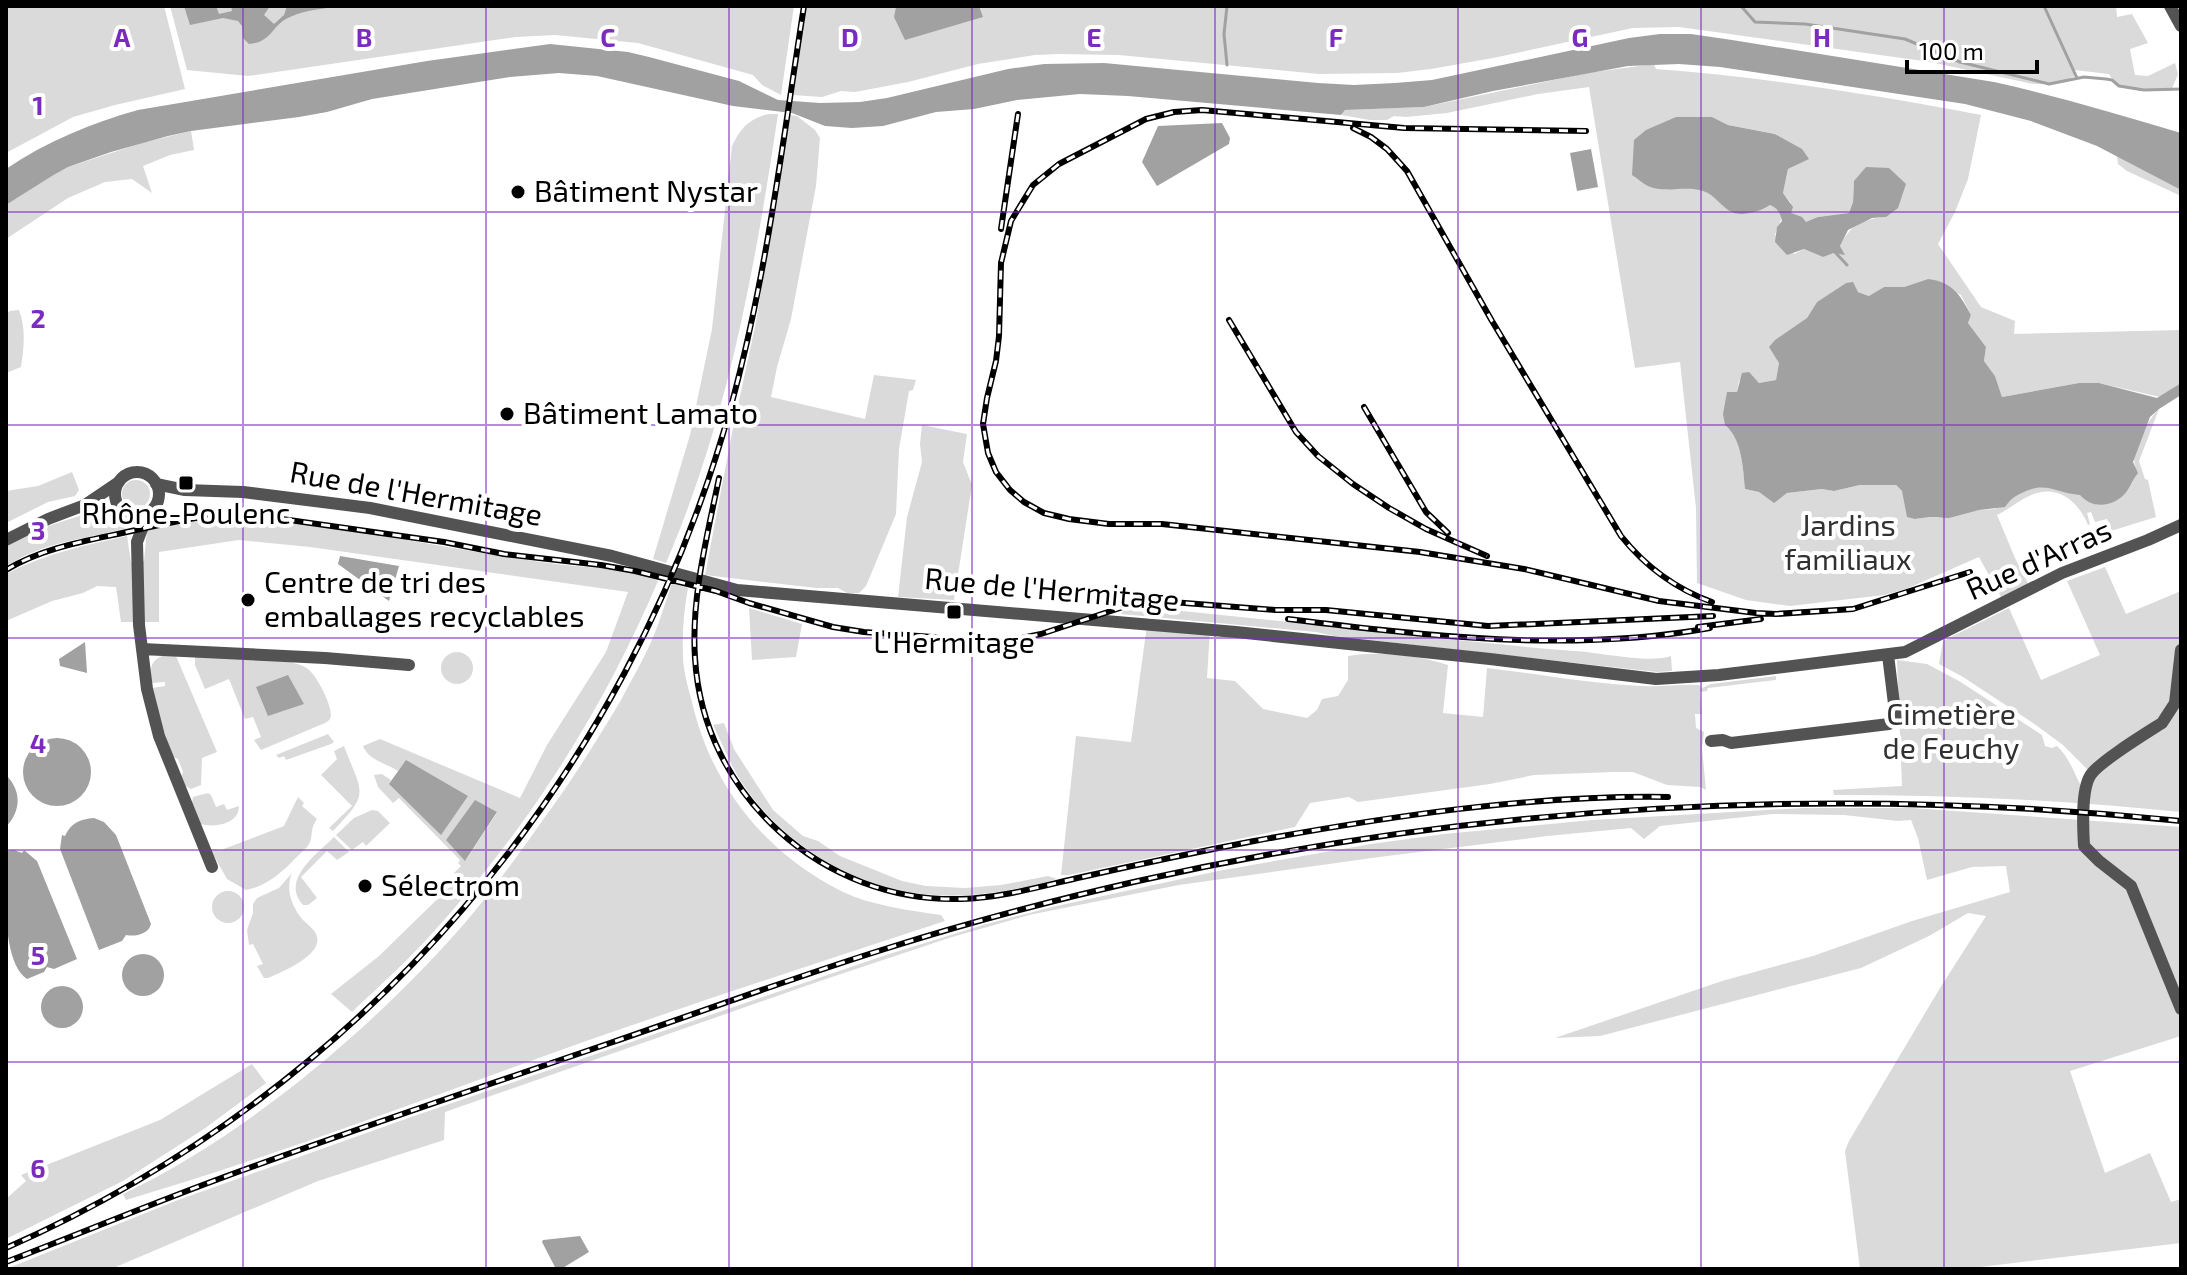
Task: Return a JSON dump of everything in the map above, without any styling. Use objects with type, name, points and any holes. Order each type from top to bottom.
[{"type":"street","points":[[2170,6],[2181,26]]},
{"type":"street","points":[[6,540],[85,505],[135,472],[147,475],[156,484],[159,494],[137,542]]},
{"type":"street","points":[[119,482],[115,494],[137,542],[147,689],[159,736],[212,867]]},
{"type":"street","name":"Rue de l'Hermitage","points":[[156,484],[185,490],[243,492],[370,508],[612,556],[737,590],[1236,632],[1656,679],[1719,675],[1888,655],[1920,645]]},
{"type":"street","name":"Rue de l'Hermitage","points":[[152,508],[185,490]]},
{"type":"street","points":[[85,505],[123,510],[140,516],[152,508]]},
{"type":"street","name":"Rue d'Arras","points":[[1920,645],[2062,573],[2181,525]]},
{"type":"street","points":[[142,649],[409,665]]},
{"type":"street","points":[[2181,650],[2175,703],[2170,714],[2162,723],[2091,773],[2085,794],[2083,822],[2084,846],[2131,886],[2181,1009]]},
{"type":"street","points":[[1711,741],[1731,743],[1889,724],[1896,720],[1888,655]]},
{"type":"green space","points":[[6,6],[164,6],[185,89],[73,117],[6,153]]},
{"type":"green space","points":[[170,6],[794,6],[781,95],[762,85],[753,75],[638,43],[555,35],[516,37],[248,76],[187,70]]},
{"type":"green space","points":[[805,6],[2116,6],[2117,17],[2132,14],[2148,43],[2130,49],[2135,75],[2148,76],[2175,63],[2178,74],[2171,91],[2128,88],[2114,81],[2109,74],[2074,70],[2075,76],[2057,84],[2033,84],[1930,62],[1679,27],[1633,28],[1493,58],[1397,73],[1319,74],[1119,55],[1035,55],[822,97],[792,95]]},
{"type":"green space","name":"Jardins familiaux","points":[[1654,64],[1656,69],[1819,88],[1981,115],[1968,179],[1938,244],[1981,307],[2015,321],[2014,334],[2181,330],[2181,383],[2160,397],[2099,383],[2079,383],[2002,397],[1995,376],[1984,361],[1986,347],[1968,323],[1971,315],[1961,295],[1928,279],[1904,287],[1884,287],[1870,296],[1846,283],[1817,302],[1807,318],[1775,340],[1779,363],[1776,380],[1759,383],[1749,373],[1739,381],[1725,425],[1738,446],[1745,489],[1759,492],[1774,502],[1787,493],[1823,489],[1834,491],[1860,485],[1896,485],[1915,519],[1995,509],[2015,495],[2036,487],[2081,494],[2131,484],[2137,473],[2134,459],[2137,446],[2159,409],[2139,461],[2148,480],[2156,517],[2098,535],[2111,528],[2107,519],[2095,522],[2091,512],[2087,513],[2088,525],[2077,507],[2063,495],[2045,492],[2025,498],[1997,515],[2031,589],[2002,599],[1979,557],[1906,589],[1884,595],[1790,606],[1746,600],[1697,583],[1696,508],[1680,362],[1635,368],[1589,87],[1447,113],[1394,116],[1387,120],[1341,115],[1345,110],[1424,107],[1587,73]],"holes":[[[1712,117],[1728,125],[1776,134],[1808,159],[1788,169],[1783,193],[1791,203],[1791,213],[1806,223],[1818,217],[1849,213],[1854,181],[1886,217],[1871,219],[1853,228],[1840,246],[1844,254],[1834,253],[1823,257],[1804,249],[1794,254],[1775,235],[1781,215],[1770,205],[1752,212],[1736,212],[1698,189],[1664,190]]]},
{"type":"green space","points":[[769,114],[778,114],[760,229],[737,342],[706,454],[666,563],[653,559],[690,435],[712,329],[732,146],[746,125]]},
{"type":"green space","points":[[789,115],[797,116],[820,138],[816,186],[791,319],[771,397],[865,419],[874,375],[916,380],[913,390],[909,391],[899,449],[896,514],[866,586],[859,593],[847,593],[838,588],[705,575],[756,322]]},
{"type":"green space","points":[[191,131],[194,150],[170,155],[143,166],[152,193],[132,179],[105,182],[68,198],[6,239],[6,205],[52,176],[68,167],[142,143]]},
{"type":"green space","points":[[2117,156],[2181,190],[2181,196],[2127,171],[2118,164]]},
{"type":"green space","points":[[19,310],[24,338],[21,367],[6,373],[6,314]]},
{"type":"green space","points":[[922,425],[967,434],[963,462],[972,485],[954,600],[898,597],[907,517],[922,462]]},
{"type":"green space","points":[[72,472],[79,490],[75,496],[48,502],[6,523],[6,491],[38,486]]},
{"type":"green space","points":[[136,480],[146,484],[150,494],[146,504],[136,508],[126,504],[122,494],[126,484]]},
{"type":"green space","points":[[101,509],[116,511],[125,517],[127,528],[49,547],[6,567],[6,547],[9,545],[48,526]]},
{"type":"green space","points":[[228,515],[269,519],[556,564],[622,571],[658,581],[586,725],[528,814],[427,939],[352,1012],[331,994],[379,956],[458,879],[454,873],[461,866],[458,863],[460,860],[399,798],[393,803],[378,787],[374,775],[382,774],[391,780],[389,784],[406,761],[398,771],[373,758],[363,746],[380,739],[520,798],[547,745],[606,652],[628,592],[310,547],[239,540],[159,552],[159,622],[121,622],[116,587],[97,586],[6,621],[6,574],[50,556],[127,536],[131,562],[144,561],[147,531]],"holes":[[[497,813],[466,860],[446,840],[457,826]]]},
{"type":"green space","name":"Cimetière de Feuchy","points":[[2105,567],[2126,614],[2181,591],[2181,812],[2008,799],[1834,795],[1833,790],[1902,786],[1897,660],[1927,664],[2042,735],[2045,746],[2057,746],[2062,751],[2085,793],[2091,773],[2063,745],[1939,664],[1943,641],[2009,608],[2041,680],[2100,655],[2067,581]]},
{"type":"green space","points":[[672,583],[688,588],[683,661],[701,732],[727,788],[745,813],[788,857],[841,891],[878,904],[941,915],[945,921],[589,1040],[300,1144],[126,1200],[123,1194],[170,1170],[216,1141],[306,1076],[390,1001],[464,924],[525,845],[603,730],[647,651]]},
{"type":"green space","points":[[1127,606],[1637,658],[1671,656],[1672,671],[1657,672],[1316,632],[1121,614]]},
{"type":"green space","points":[[749,608],[802,624],[796,657],[752,660]]},
{"type":"green space","points":[[1147,625],[1210,630],[1207,678],[1235,681],[1263,709],[1307,718],[1317,710],[1322,699],[1338,696],[1348,680],[1348,656],[1360,655],[1398,655],[1448,665],[1443,713],[1483,717],[1487,668],[1643,686],[1699,685],[1702,688],[1711,684],[1776,676],[1776,680],[1708,688],[1700,692],[1702,714],[1695,714],[1696,728],[1704,732],[1702,748],[1706,790],[1667,785],[1633,772],[1613,772],[1534,775],[1358,802],[1349,797],[1310,803],[1295,827],[1061,875],[1076,736],[1131,742]]},
{"type":"green space","points":[[457,652],[468,657],[473,668],[468,679],[457,684],[446,679],[441,668],[446,657]]},
{"type":"green space","points":[[166,655],[176,656],[217,752],[202,758],[201,785],[191,789],[184,785],[178,759],[173,757],[152,688],[165,686],[165,682],[151,683],[152,665]]},
{"type":"green space","points":[[195,656],[290,662],[303,666],[312,673],[328,701],[330,719],[261,750],[254,740],[261,737],[253,717],[245,719],[229,679],[205,689],[195,665]]},
{"type":"green space","points":[[724,723],[734,749],[773,810],[803,836],[818,841],[840,856],[902,881],[926,886],[965,888],[1048,876],[1057,879],[997,892],[950,896],[907,892],[853,875],[804,847],[761,808],[739,779],[713,725]]},
{"type":"green space","points":[[328,734],[334,742],[331,744],[286,760],[284,756],[279,758],[276,755]]},
{"type":"green space","points":[[344,746],[360,792],[353,808],[333,831],[329,828],[352,806],[321,775],[337,759],[334,751]]},
{"type":"green space","points":[[208,793],[216,807],[224,804],[227,810],[239,806],[231,821],[219,825],[200,824],[192,803],[193,797]]},
{"type":"green space","points":[[298,797],[304,803],[302,806],[317,819],[308,846],[264,884],[246,890],[227,879],[210,849],[221,850],[284,826]]},
{"type":"green space","points":[[1803,808],[1912,808],[2181,827],[2181,1036],[2070,1071],[2105,1173],[2150,1153],[2171,1202],[2181,1199],[2181,1243],[1964,1269],[1860,1269],[1845,1151],[1940,988],[1986,916],[1968,913],[1929,936],[1861,968],[1600,1036],[1555,1038],[1722,981],[1813,956],[1912,921],[2010,892],[2006,866],[1972,867],[1927,880],[1911,820],[1773,814],[1660,826],[1644,839],[1631,828],[1379,857],[1179,885],[1029,915],[820,981],[445,1112],[444,1140],[318,1181],[111,1269],[6,1269],[178,1200],[414,1116],[886,955],[1052,907],[1218,871],[1444,834],[1592,820]]},
{"type":"green space","points":[[372,810],[378,811],[390,823],[366,846],[363,842],[352,850],[336,835],[354,818]]},
{"type":"green space","points":[[334,837],[349,852],[337,860],[327,851],[301,877],[317,898],[303,905],[297,896],[298,877]]},
{"type":"green space","points":[[292,873],[289,885],[293,904],[315,932],[317,941],[315,948],[301,961],[264,978],[257,966],[263,964],[253,944],[249,945],[247,930],[253,904],[257,898],[279,888]]},
{"type":"green space","points":[[228,891],[239,896],[244,907],[239,918],[228,923],[217,918],[212,907],[217,896]]},
{"type":"green space","points":[[252,1064],[266,1083],[204,1129],[123,1181],[6,1239],[6,1199],[26,1181],[21,1175],[160,1120]]},
{"type":"shaded area","points":[[184,6],[216,6],[219,14],[232,11],[231,6],[270,6],[264,15],[274,24],[284,15],[287,6],[339,6],[295,15],[279,24],[268,37],[249,44],[243,38],[242,26],[238,21],[223,18],[190,25]]},
{"type":"shaded area","points":[[898,6],[979,6],[983,17],[905,40],[894,17]]},
{"type":"shaded area","points":[[1660,34],[1691,34],[1994,82],[2181,133],[2181,190],[2097,146],[2031,121],[1965,104],[1720,67],[1679,64],[1628,66],[1424,107],[1345,110],[1341,115],[1080,94],[936,112],[883,126],[852,128],[825,126],[792,113],[733,106],[597,76],[559,73],[510,77],[372,99],[299,117],[168,136],[68,167],[6,205],[6,169],[70,134],[138,110],[427,61],[550,44],[628,52],[739,81],[778,100],[820,103],[887,98],[1008,69],[1044,64],[1104,63],[1354,85],[1432,80]]},
{"type":"shaded area","points":[[1676,117],[1712,117],[1728,125],[1775,134],[1802,149],[1809,159],[1788,169],[1783,193],[1793,207],[1791,213],[1806,222],[1818,217],[1849,213],[1854,181],[1866,167],[1889,168],[1906,184],[1898,208],[1886,217],[1872,218],[1848,230],[1840,246],[1845,255],[1834,253],[1823,257],[1804,249],[1787,255],[1775,242],[1777,227],[1782,221],[1778,211],[1770,205],[1752,212],[1734,213],[1703,191],[1655,188],[1632,175],[1634,140],[1646,130]]},
{"type":"shaded area","points":[[1222,123],[1230,138],[1229,144],[1157,186],[1142,162],[1158,126]]},
{"type":"shaded area","points":[[1591,149],[1598,187],[1577,191],[1570,153]]},
{"type":"shaded area","points":[[1928,279],[1950,286],[1963,301],[1971,315],[1968,323],[1986,347],[1984,361],[1995,376],[2002,397],[2079,383],[2099,383],[2157,398],[2181,383],[2181,395],[2150,417],[2133,462],[2138,473],[2122,496],[2110,503],[2097,505],[2080,495],[2039,488],[2018,495],[2005,507],[1949,518],[1915,519],[1907,517],[1902,491],[1896,485],[1860,485],[1834,491],[1822,489],[1787,493],[1774,503],[1759,492],[1745,489],[1738,446],[1725,425],[1723,414],[1727,392],[1737,392],[1742,373],[1749,372],[1759,383],[1776,380],[1779,363],[1769,347],[1807,318],[1817,302],[1846,283],[1853,282],[1858,292],[1869,296],[1884,287],[1904,287]]},
{"type":"shaded area","points":[[340,556],[399,566],[389,601],[338,564]]},
{"type":"shaded area","points":[[85,642],[87,673],[60,666],[59,659]]},
{"type":"shaded area","points":[[288,675],[304,704],[268,716],[256,687]]},
{"type":"shaded area","points":[[57,738],[81,748],[91,772],[81,796],[57,806],[33,796],[23,772],[33,748]]},
{"type":"shaded area","points":[[406,760],[468,796],[441,835],[389,784]]},
{"type":"shaded area","points":[[6,775],[15,788],[18,801],[15,814],[6,827]]},
{"type":"shaded area","points":[[475,800],[497,812],[465,861],[446,840]]},
{"type":"shaded area","points":[[94,818],[104,822],[116,835],[151,924],[145,932],[126,935],[122,941],[99,950],[60,849],[62,835],[65,836],[80,821]]},
{"type":"shaded area","points":[[24,850],[37,861],[77,959],[54,969],[47,967],[44,972],[27,979],[18,970],[12,956],[6,920],[6,851],[22,853]]},
{"type":"shaded area","points":[[143,954],[158,960],[164,975],[158,990],[143,996],[128,990],[122,975],[128,960]]},
{"type":"shaded area","points":[[62,986],[77,992],[83,1007],[77,1022],[62,1028],[47,1022],[41,1007],[47,992]]},
{"type":"shaded area","points":[[580,1236],[589,1252],[556,1269],[543,1240]]},
{"type":"waterway","points":[[1227,6],[1224,34],[1227,65]]},
{"type":"waterway","points":[[1741,6],[1755,22],[1805,24],[1905,39],[1960,62],[2049,84],[2084,77],[2112,80],[2119,86],[2144,90],[2181,89]]},
{"type":"waterway","points":[[2044,6],[2077,78]]},
{"type":"waterway","points":[[1834,251],[1847,265]]},
{"type":"railway","points":[[6,1248],[135,1182],[255,1103],[365,1011],[463,908],[550,795],[624,673],[685,543],[731,406],[755,307],[804,6]]},
{"type":"railway","points":[[1586,131],[1404,128],[1202,110],[1174,112],[1146,119],[1059,164],[1033,185],[1011,221],[1001,263],[999,336],[983,424],[988,453],[996,472],[1024,502],[1044,513],[1069,519],[1109,524],[1162,524],[1420,552],[1524,569],[1659,601],[1756,613],[1853,609],[1970,572]]},
{"type":"railway","points":[[1001,229],[1018,114]]},
{"type":"railway","points":[[1353,128],[1387,149],[1407,171],[1492,321],[1621,536],[1662,575],[1712,602]]},
{"type":"railway","points":[[1229,320],[1296,432],[1318,456],[1389,508],[1426,529],[1487,556]]},
{"type":"railway","points":[[1364,407],[1426,512],[1448,533]]},
{"type":"railway","points":[[719,478],[695,613],[695,658],[703,708],[721,754],[747,796],[780,832],[819,861],[863,882],[911,895],[976,898],[1357,823],[1512,803],[1668,797]]},
{"type":"railway","points":[[6,570],[53,549],[86,541],[191,519],[247,514],[635,571],[716,591],[833,627],[987,641],[1041,634],[1123,607],[1172,602],[1275,610],[1326,610],[1488,626],[1713,616]]},
{"type":"railway","points":[[1288,619],[1446,636],[1552,641],[1605,640],[1710,628]]},
{"type":"railway","points":[[1698,627],[1761,619]]},
{"type":"railway","points":[[6,1262],[265,1162],[853,959],[950,929],[1138,881],[1267,855],[1396,834],[1527,819],[1657,809],[1788,804],[1919,804],[2050,810],[2181,821]]},
{"type":"place","name":"Bâtiment Nystar","points":[[518,192]]},
{"type":"place","name":"Bâtiment Lamato","points":[[507,414]]},
{"type":"place","name":"Rhône-Poulenc","points":[[186,483]]},
{"type":"place","name":"Centre de tri des emballages recyclables","points":[[248,600]]},
{"type":"place","name":"L'Hermitage","points":[[954,612]]},
{"type":"place","name":"Sélectrom","points":[[365,886]]}]
